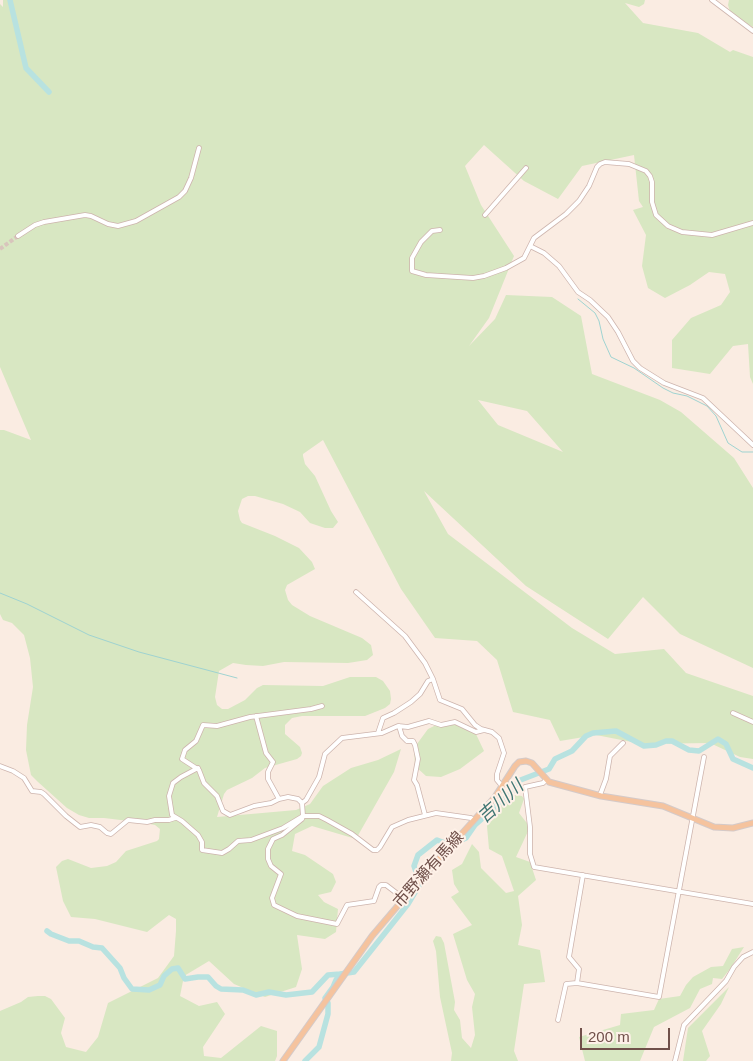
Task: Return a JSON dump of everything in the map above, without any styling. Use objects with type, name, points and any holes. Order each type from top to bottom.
[{"type":"main road","name":"市野瀬有馬線","points":[[283,1061],[372,936],[403,898],[495,798],[515,766],[519,762],[526,761],[537,767],[545,779]]},
{"type":"main road","points":[[545,779],[549,782],[600,796],[655,804],[714,827],[733,828],[753,823]]},
{"type":"street","points":[[712,0],[753,31]]},
{"type":"street","points":[[18,236],[35,225],[44,222],[85,215],[118,226],[130,224],[179,197],[185,191],[191,178],[199,148]]},
{"type":"street","points":[[440,230],[432,231],[421,242],[412,258],[412,271],[426,275],[472,278],[484,276],[517,263],[524,258],[534,238],[566,214],[579,201],[589,186],[597,167],[605,162],[629,164],[646,171],[652,182],[652,202],[656,215],[668,226],[682,232],[712,235],[753,223]]},
{"type":"street","points":[[484,216],[526,168]]},
{"type":"street","points":[[530,246],[559,266],[578,292],[590,300],[608,317],[633,362],[664,383],[704,398],[753,444]]},
{"type":"street","points":[[356,592],[405,636],[434,679],[440,700],[462,709],[475,725],[492,732],[499,738],[504,753],[497,774],[502,786]]},
{"type":"street","points":[[378,733],[383,718],[411,702],[420,694],[428,681],[434,679]]},
{"type":"street","points":[[302,803],[292,797],[279,798],[271,803],[254,806],[230,815],[223,811],[217,796],[204,783],[198,768],[183,761],[182,755],[196,741],[204,725],[217,726],[256,716],[322,706]]},
{"type":"street","points":[[733,713],[753,722]]},
{"type":"street","points":[[256,716],[265,750],[273,762],[268,772],[268,779],[279,798]]},
{"type":"street","points":[[302,803],[306,800],[319,777],[325,754],[342,738],[378,733],[399,726],[408,727],[429,721],[441,725],[455,722],[476,732],[486,730]]},
{"type":"street","points":[[399,726],[402,736],[407,741],[413,741],[415,745],[418,759],[414,780],[425,815]]},
{"type":"street","points":[[600,796],[610,756],[622,743]]},
{"type":"street","points":[[558,1020],[566,984],[577,983],[659,997],[704,757]]},
{"type":"street","points":[[0,766],[24,778],[32,791],[44,794],[80,827],[91,825],[100,827],[109,834],[128,820],[147,822],[175,818],[182,820],[198,835],[202,842],[202,850],[222,852],[238,841],[251,840],[283,828],[304,816],[319,816],[352,834],[373,850],[378,850],[392,827],[408,820],[425,815],[446,813],[474,820]]},
{"type":"street","points":[[175,818],[170,810],[170,790],[173,783],[198,768]]},
{"type":"street","points":[[545,779],[543,783],[525,787],[530,827],[530,860],[534,867],[753,904]]},
{"type":"street","points":[[302,803],[304,816],[300,822],[271,841],[268,859],[274,869],[281,874],[272,898],[274,905],[297,916],[337,924],[346,905],[374,901],[378,887],[381,885],[386,885],[403,898]]},
{"type":"street","points":[[577,983],[579,969],[569,957],[583,874]]},
{"type":"street","points":[[675,1061],[684,1025],[726,980],[734,966],[743,957],[753,952]]},
{"type":"green space","points":[[3,0],[645,0],[644,4],[639,7],[625,3],[643,23],[698,33],[730,52],[733,50],[753,57],[753,384],[750,377],[748,344],[733,346],[710,374],[672,368],[672,340],[691,318],[721,305],[730,292],[725,274],[709,272],[690,285],[665,298],[648,288],[642,266],[646,235],[633,210],[643,207],[639,201],[634,155],[582,166],[558,199],[524,181],[484,145],[465,166],[481,205],[514,256],[489,318],[469,346],[495,319],[506,295],[552,297],[581,316],[592,374],[660,400],[681,412],[734,458],[753,488],[753,668],[680,634],[643,597],[608,639],[526,586],[424,491],[448,534],[572,628],[615,654],[664,649],[686,673],[753,696],[753,759],[740,757],[710,743],[642,744],[596,735],[560,741],[550,720],[513,712],[497,660],[477,641],[435,638],[401,589],[323,440],[303,454],[303,456],[305,464],[315,476],[338,522],[333,528],[325,528],[310,523],[300,512],[283,504],[255,496],[248,496],[242,499],[238,511],[240,520],[242,523],[299,548],[312,562],[315,569],[287,585],[285,590],[288,600],[292,605],[310,616],[362,638],[371,645],[373,655],[367,660],[348,663],[284,662],[263,666],[233,663],[219,671],[215,697],[217,705],[222,709],[228,709],[245,700],[257,688],[263,685],[323,686],[350,677],[376,677],[383,681],[390,691],[390,704],[365,716],[302,716],[292,718],[285,725],[285,734],[300,747],[301,756],[297,759],[265,768],[252,778],[227,790],[217,817],[296,810],[310,804],[323,786],[351,768],[378,760],[401,749],[394,772],[356,839],[312,826],[295,834],[292,851],[305,855],[333,874],[336,882],[331,892],[318,895],[324,902],[338,909],[336,932],[325,939],[297,935],[302,969],[296,987],[265,997],[234,984],[209,961],[184,976],[180,996],[199,1006],[217,1002],[225,1014],[203,1047],[204,1056],[221,1058],[261,1026],[277,1031],[277,1056],[275,1061],[0,1061],[0,1011],[28,997],[45,996],[51,999],[65,1018],[61,1033],[66,1047],[86,1052],[98,1037],[108,1003],[158,978],[174,956],[176,931],[176,919],[169,915],[147,932],[95,919],[71,917],[63,901],[56,867],[62,861],[68,859],[91,868],[107,866],[116,862],[126,851],[157,841],[160,829],[155,825],[145,823],[89,818],[79,815],[67,808],[31,775],[26,750],[27,725],[33,687],[30,658],[24,635],[12,623],[3,620],[0,614],[0,430],[31,440],[0,367],[0,4],[3,7]],"holes":[[[478,400],[527,411],[563,452],[498,425]]]},
{"type":"green space","points":[[729,0],[753,0],[753,27],[731,15],[728,5]]},
{"type":"green space","points":[[442,722],[460,722],[475,732],[484,751],[460,769],[441,777],[426,776],[415,766],[414,748],[428,729]]},
{"type":"green space","points":[[506,796],[522,796],[524,799],[519,813],[530,827],[516,857],[530,862],[536,880],[518,896],[522,925],[518,945],[540,950],[545,982],[524,984],[514,1051],[518,1061],[451,1061],[452,1053],[440,997],[436,951],[433,941],[436,936],[441,937],[444,943],[455,1002],[454,1010],[460,1020],[462,1038],[471,1048],[475,1035],[472,1007],[475,994],[467,980],[453,934],[472,925],[451,897],[459,892],[454,884],[452,870],[462,864],[472,844],[479,852],[481,868],[506,893],[514,891],[502,856],[489,849],[486,815],[497,801]]},
{"type":"green space","points":[[744,947],[722,979],[713,978],[712,984],[700,989],[690,1008],[654,1027],[640,1061],[585,1061],[579,1037],[620,1025],[621,1014],[654,1010],[659,999],[680,996],[693,977],[711,967],[723,966],[732,949]]},
{"type":"green space","points":[[729,987],[721,1004],[702,1031],[710,1056],[706,1061],[683,1061],[688,1028]]},
{"type":"waterway","points":[[10,0],[26,68],[49,92]]},
{"type":"waterway","points":[[578,299],[595,313],[611,357],[634,368],[663,388],[673,393],[687,396],[707,406],[716,416],[728,443],[742,452],[753,452]]},
{"type":"waterway","points":[[0,593],[27,604],[89,635],[139,652],[237,678]]},
{"type":"waterway","name":"吉川川","points":[[457,842],[466,838],[475,825],[512,792],[518,781],[549,769],[555,759],[572,751],[586,736],[593,733],[616,731],[644,746],[672,741],[689,750],[699,751],[718,739],[726,744],[733,759],[753,768]]},
{"type":"waterway","name":"吉川川","points":[[417,875],[414,866],[418,855],[437,840],[451,843]]},
{"type":"waterway","name":"吉川川","points":[[305,1061],[319,1047],[328,1014],[328,1003],[325,998],[336,980],[340,974],[354,972],[408,904],[420,884]]},
{"type":"waterway","points":[[47,931],[69,941],[79,941],[93,947],[102,948],[120,968],[132,989],[149,990],[160,985],[164,976],[172,969],[178,968],[185,979],[208,977],[221,989],[243,990],[256,995],[269,992],[286,995],[312,992],[328,975],[340,974]]},
{"type":"tunnel","points":[[0,249],[18,236]]}]
